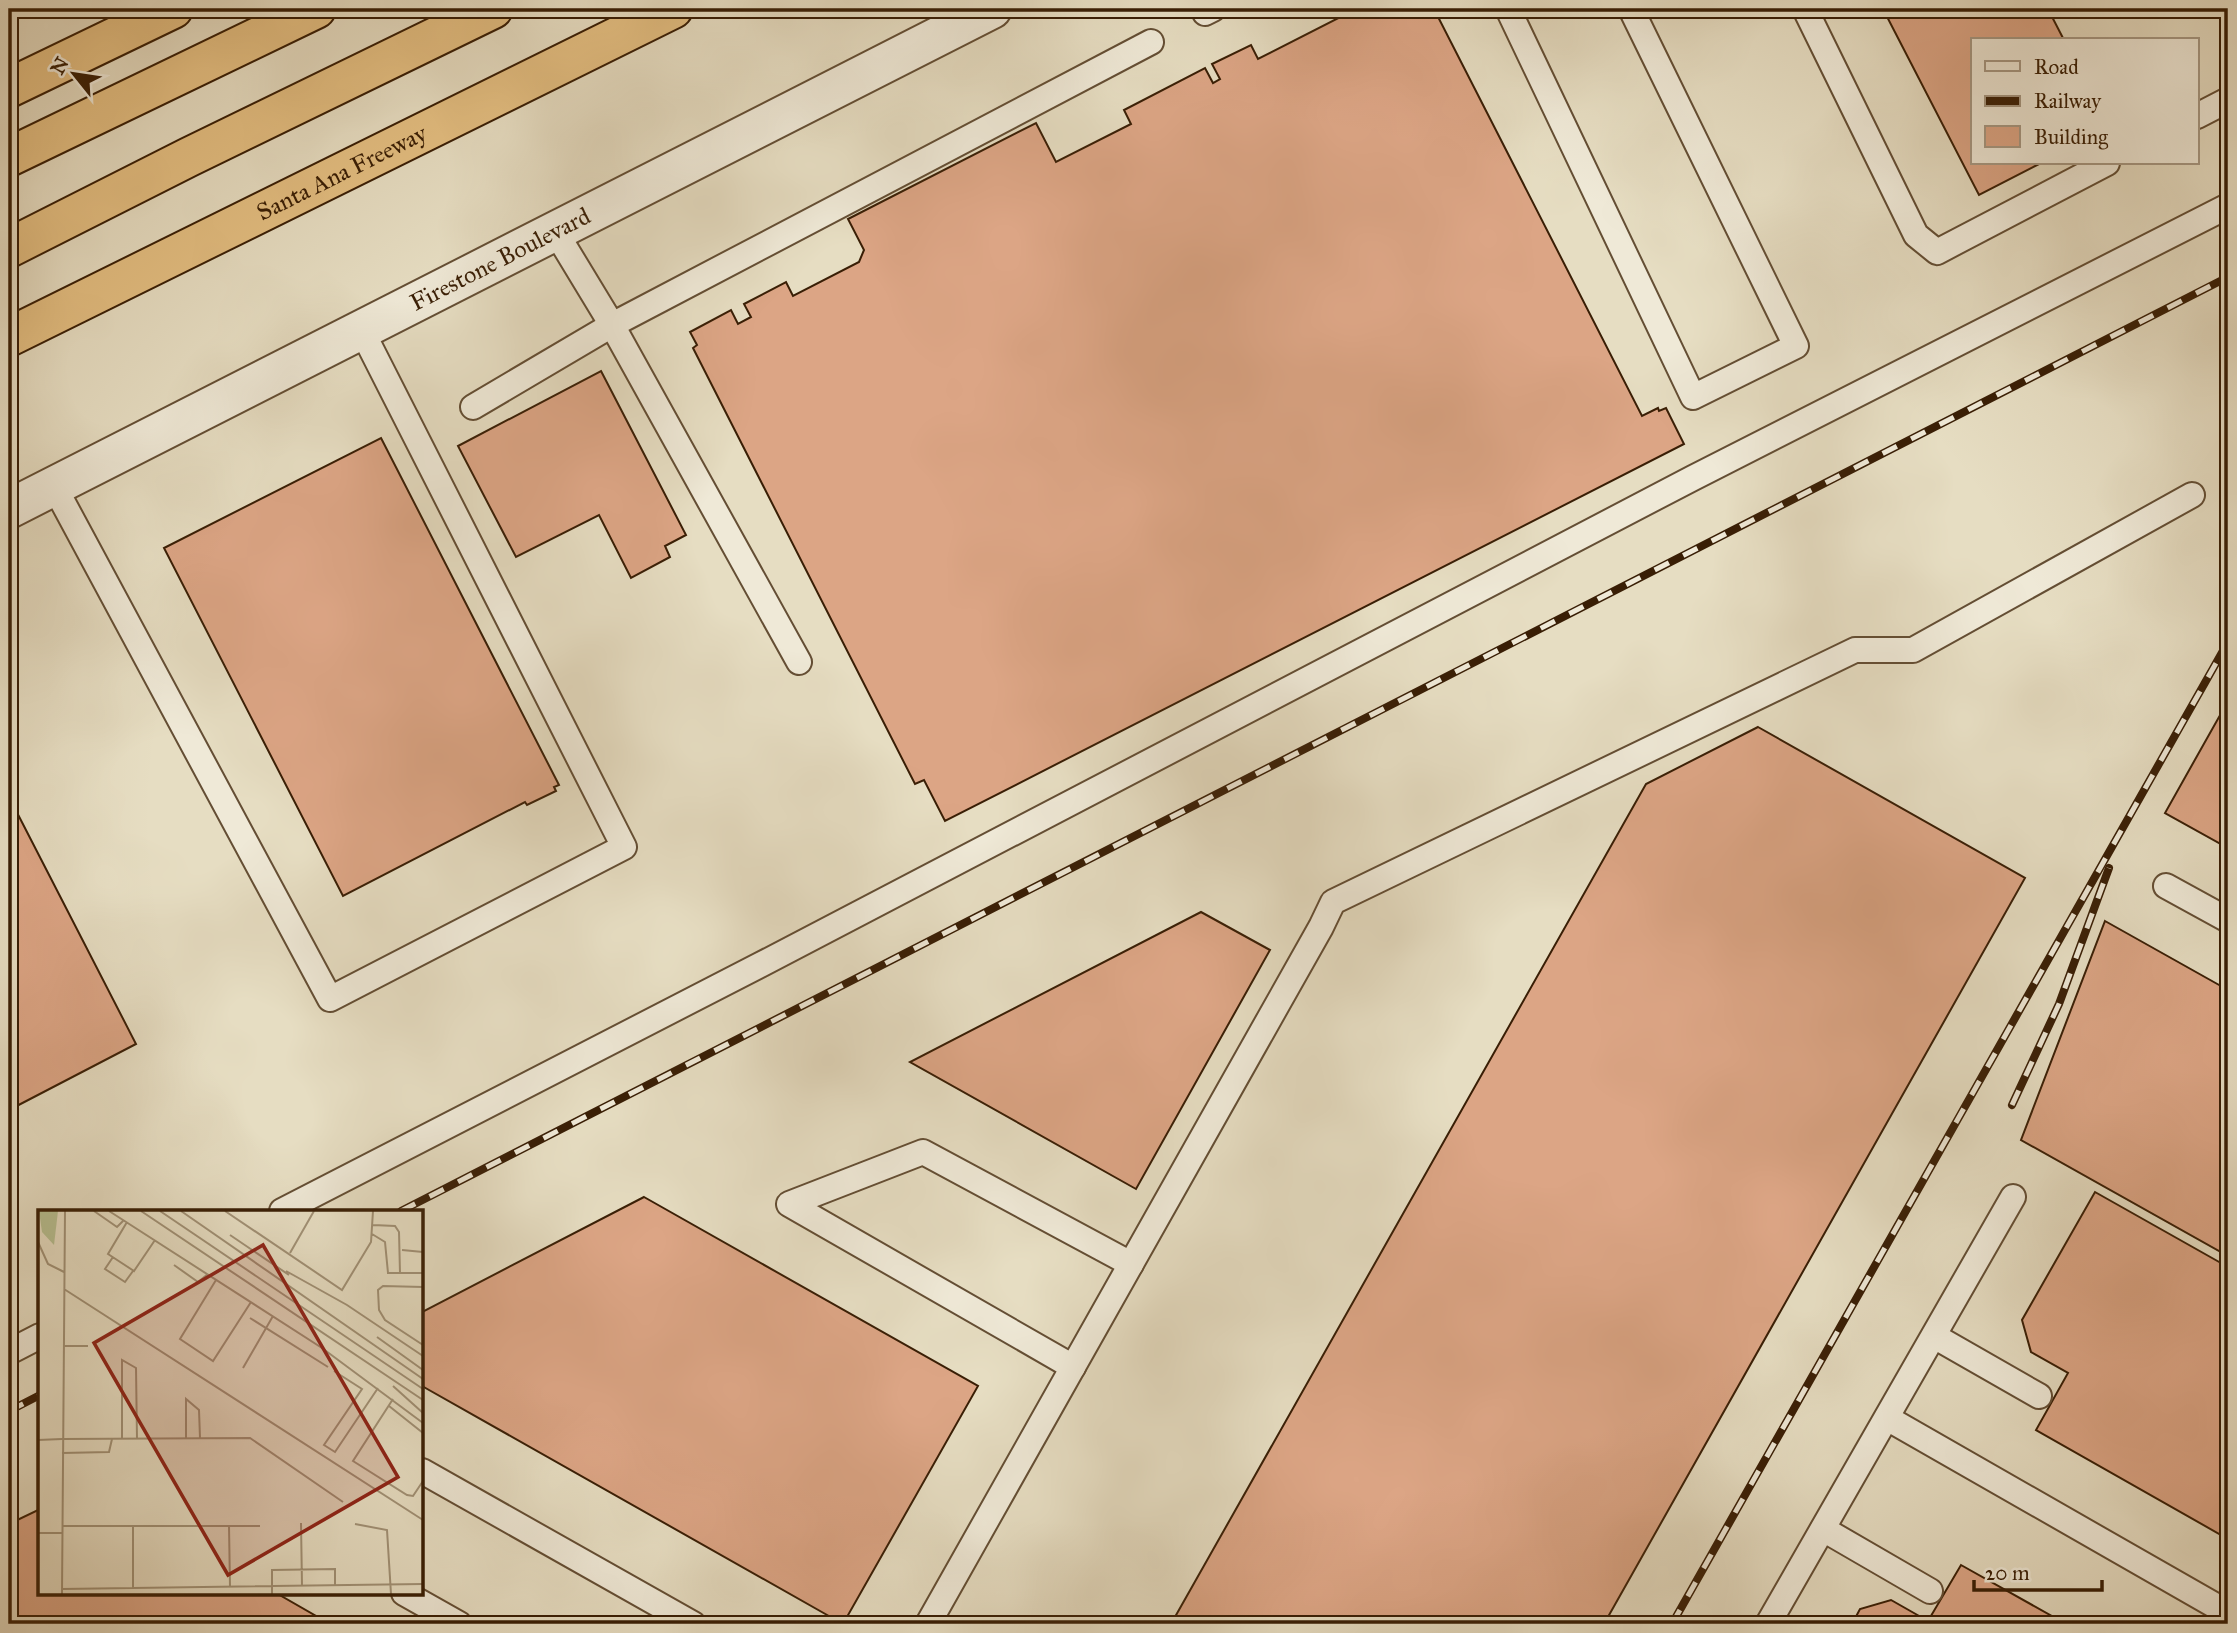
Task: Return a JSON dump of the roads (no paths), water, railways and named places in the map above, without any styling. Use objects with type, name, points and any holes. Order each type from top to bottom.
[{"type":"highway","points":[[9,88],[173,9]]},
{"type":"highway","points":[[9,157],[316,9]]},
{"type":"highway","points":[[9,248],[493,9]]},
{"type":"highway","name":"Santa Ana Freeway","points":[[9,337],[673,9]]},
{"type":"street","name":"Firestone Boulevard","points":[[9,509],[992,9]]},
{"type":"lane","points":[[1508,9],[1693,397],[1796,346],[1631,9]]},
{"type":"lane","points":[[1805,9],[1916,235],[1937,252],[2106,164]]},
{"type":"lane","points":[[473,407],[612,325],[1151,43]]},
{"type":"lane","points":[[2198,115],[2228,100]]},
{"type":"lane","points":[[284,1210],[1681,484],[2228,206]]},
{"type":"lane","points":[[555,231],[612,325],[799,662]]},
{"type":"lane","points":[[54,486],[330,999],[624,847],[361,329]]},
{"type":"lane","points":[[928,1624],[1333,902],[1855,650],[1913,650],[2192,495]]},
{"type":"lane","points":[[2166,886],[2228,920]]},
{"type":"lane","points":[[1073,1367],[789,1204],[923,1152],[1131,1264]]},
{"type":"lane","points":[[1768,1624],[2013,1197]]},
{"type":"lane","points":[[1934,1336],[2039,1396]]},
{"type":"lane","points":[[9,1352],[38,1337]]},
{"type":"lane","points":[[1887,1418],[2228,1613]]},
{"type":"lane","points":[[424,1472],[693,1624]]},
{"type":"lane","points":[[1823,1529],[1930,1591]]},
{"type":"lane","points":[[406,1594],[459,1624]]},
{"type":"railway","points":[[403,1210],[2228,277]]},
{"type":"railway","points":[[1672,1624],[2228,642]]},
{"type":"railway","points":[[2012,1105],[2059,1004],[2109,868]]},
{"type":"railway","points":[[9,1411],[38,1396]]}]
